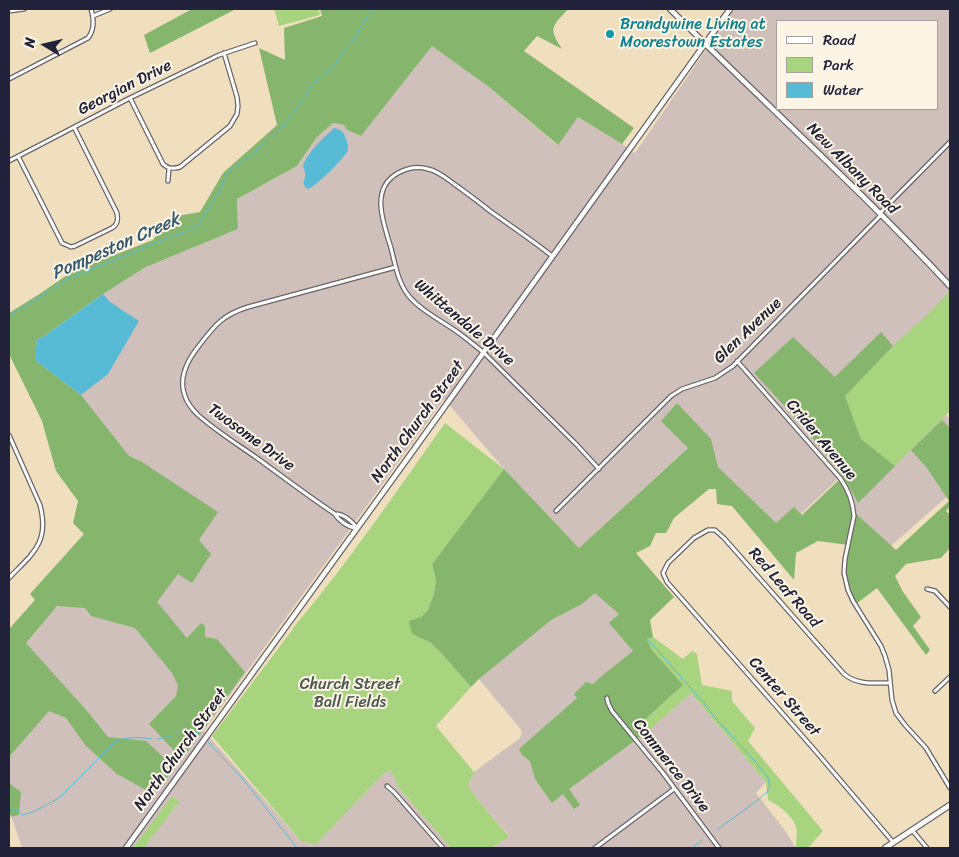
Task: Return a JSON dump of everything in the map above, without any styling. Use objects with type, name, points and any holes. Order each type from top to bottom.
[{"type":"main road","name":"New Albany Road","points":[[670,9],[881,214],[950,286]]},
{"type":"main road","name":"North Church Street","points":[[126,848],[730,9]]},
{"type":"main road","points":[[885,848],[950,805]]},
{"type":"street","points":[[9,11],[24,9]]},
{"type":"street","points":[[9,79],[88,38],[93,29],[91,9]]},
{"type":"street","points":[[93,16],[110,9]]},
{"type":"street","name":"Georgian Drive","points":[[9,161],[130,98],[224,53],[256,43]]},
{"type":"street","points":[[130,98],[163,164],[170,168],[177,168],[230,126],[235,119],[238,110],[237,98],[224,53]]},
{"type":"street","points":[[18,156],[62,243],[66,246],[75,246],[116,226],[118,222],[117,213],[74,127]]},
{"type":"street","name":"Glen Avenue","points":[[556,511],[675,393],[689,386],[715,378],[737,361],[950,142]]},
{"type":"street","points":[[168,181],[170,168]]},
{"type":"street","name":"Whittendale Drive","points":[[552,256],[439,174],[427,168],[402,170],[385,185],[381,197],[382,218],[401,284],[409,296],[483,352],[599,468]]},
{"type":"street","name":"Twosome Drive","points":[[357,528],[350,528],[337,518],[335,514],[244,450],[197,414],[185,397],[182,384],[184,372],[193,354],[216,324],[233,312],[396,267]]},
{"type":"street","name":"Crider Avenue","points":[[737,361],[840,478],[849,493],[854,516],[845,559],[844,572],[846,584],[853,601],[881,646],[888,665],[893,704],[898,717],[926,748],[950,788]]},
{"type":"street","points":[[9,435],[40,505],[43,521],[41,538],[36,549],[9,578]]},
{"type":"street","name":"Red Leaf Road","points":[[665,566],[689,542],[699,535],[712,530],[718,532],[848,678],[858,682],[890,683]]},
{"type":"street","name":"Center Street","points":[[665,566],[663,573],[667,582],[893,842]]},
{"type":"street","points":[[927,589],[935,592],[950,607]]},
{"type":"street","points":[[935,690],[950,677]]},
{"type":"street","name":"Commerce Drive","points":[[607,698],[612,711],[646,752],[719,848]]},
{"type":"street","points":[[387,786],[443,848]]},
{"type":"street","points":[[595,848],[674,789]]},
{"type":"street","points":[[912,830],[927,848]]},
{"type":"shaded area","points":[[734,9],[950,9],[950,403],[942,411],[950,419],[950,494],[875,560],[849,537],[851,499],[839,478],[781,533],[694,442],[579,548],[504,469],[444,399],[204,731],[301,841],[390,770],[397,780],[398,787],[451,848],[22,848],[9,810],[9,631],[75,555],[107,499],[24,354],[103,294],[146,267],[238,229],[237,199],[297,166],[316,138],[333,123],[344,125],[347,130],[361,136],[432,45],[489,87],[557,145],[578,117],[635,153]]},
{"type":"shaded area","points":[[591,584],[620,613],[691,693],[766,782],[756,793],[796,848],[492,848],[509,835],[489,814],[468,786],[474,772],[520,738],[522,731],[479,679]]},
{"type":"green space","points":[[192,9],[236,9],[150,53],[144,35]]},
{"type":"green space","points":[[274,9],[318,9],[320,15],[279,26]]},
{"type":"green space","points":[[320,9],[568,9],[555,24],[554,28],[555,36],[562,49],[537,36],[524,51],[634,128],[622,144],[578,117],[558,145],[489,87],[432,46],[361,136],[347,130],[344,125],[333,123],[316,138],[297,166],[237,199],[238,229],[146,267],[103,294],[43,337],[37,339],[35,360],[81,395],[129,456],[142,462],[218,512],[199,540],[211,554],[192,583],[178,574],[157,602],[187,638],[201,623],[205,626],[205,637],[217,639],[245,672],[182,759],[149,724],[176,696],[178,685],[172,673],[135,628],[91,616],[85,608],[57,606],[26,643],[108,737],[146,741],[175,768],[153,794],[117,774],[86,746],[66,718],[49,711],[9,757],[9,629],[35,600],[30,594],[84,534],[73,523],[78,501],[56,471],[42,421],[9,354],[9,313],[73,271],[153,240],[172,217],[200,212],[223,173],[277,125],[259,48],[285,60],[284,28],[322,16]]},
{"type":"green space","points":[[949,292],[950,411],[895,466],[861,439],[845,396]]},
{"type":"green space","points":[[881,332],[893,346],[845,396],[861,439],[895,466],[858,503],[841,474],[821,448],[754,373],[793,337],[835,377]]},
{"type":"green space","points":[[677,403],[711,439],[718,467],[776,523],[794,507],[802,515],[840,479],[853,504],[853,511],[896,550],[949,501],[927,468],[911,450],[942,420],[950,428],[950,507],[946,511],[950,515],[950,548],[941,558],[906,564],[895,576],[903,592],[921,617],[913,626],[930,650],[926,655],[877,588],[856,604],[844,570],[849,545],[818,541],[796,553],[794,580],[732,506],[717,504],[716,489],[709,489],[674,518],[666,533],[656,533],[650,546],[636,553],[674,597],[650,620],[653,637],[647,639],[651,649],[683,685],[642,722],[648,731],[569,789],[580,805],[574,809],[563,794],[552,803],[535,779],[530,761],[522,755],[519,749],[577,698],[574,694],[586,682],[593,684],[633,651],[609,623],[619,614],[595,593],[582,604],[551,620],[471,687],[431,643],[412,634],[409,621],[421,617],[428,610],[436,580],[432,564],[504,469],[579,548],[688,448],[661,421]]},
{"type":"green space","name":"Church Street Ball Fields","points":[[445,423],[504,469],[432,564],[436,580],[434,592],[428,610],[421,617],[412,634],[431,643],[471,687],[436,726],[474,772],[468,786],[489,814],[509,836],[492,848],[451,848],[398,787],[390,770],[382,775],[316,844],[301,841],[212,736],[352,553]]},
{"type":"green space","points":[[653,637],[683,659],[692,651],[697,654],[702,685],[732,691],[732,701],[755,728],[748,741],[823,831],[808,848],[796,847],[797,830],[793,820],[782,808],[768,800],[766,782],[691,693],[648,731],[642,722],[683,685],[651,649],[646,639]]},
{"type":"green space","points":[[9,783],[21,792],[19,815],[11,817],[9,812]]},
{"type":"green space","points":[[171,797],[178,800],[180,805],[177,804],[144,848],[133,848]]},
{"type":"water","points":[[334,128],[344,134],[348,150],[330,171],[308,189],[304,184],[305,173],[303,165],[313,150]]},
{"type":"water","points":[[103,294],[110,302],[139,321],[108,374],[81,395],[35,360],[37,339],[43,337]]},
{"type":"waterway","name":"Pompeston Creek","points":[[9,316],[67,279],[198,225],[220,190],[227,173],[276,134],[307,94],[311,85],[333,67],[374,9]]},
{"type":"waterway","points":[[645,636],[768,778],[770,787],[767,792],[718,829]]},
{"type":"waterway","points":[[158,739],[172,736],[176,732],[182,731],[199,733]]},
{"type":"waterway","points":[[9,811],[19,811],[22,815],[33,812],[59,798],[116,741],[134,738],[152,739]]},
{"type":"waterway","points":[[208,742],[243,779],[297,848]]},
{"type":"waterway","points":[[692,848],[702,840]]},
{"type":"place","name":"Brandywine Living at Moorestown Estates","points":[[610,34]]}]
